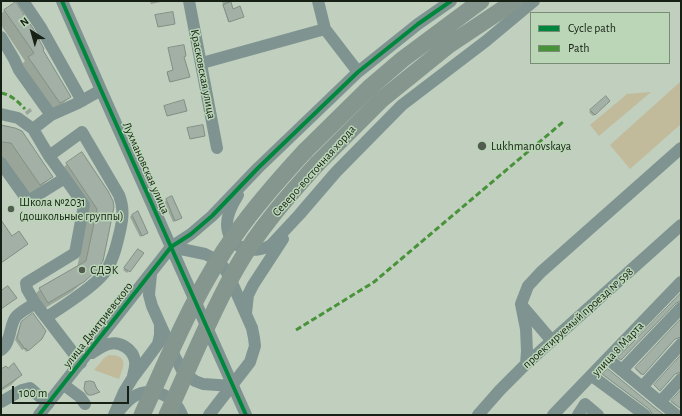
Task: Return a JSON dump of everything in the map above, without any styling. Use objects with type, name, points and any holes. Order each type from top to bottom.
[{"type":"highway","name":"Северо-восточная хорда","points":[[142,415],[189,315],[215,267],[235,235],[271,189],[305,150],[369,88],[404,59],[481,1]]},
{"type":"highway","name":"Северо-восточная хорда","points":[[167,415],[237,266],[286,199],[317,164],[381,100],[449,45],[515,1]]},
{"type":"street","points":[[24,1],[40,26],[82,101]]},
{"type":"street","name":"Лухмановская улица","points":[[62,1],[233,386]]},
{"type":"street","name":"Красковская улица","points":[[189,1],[217,148]]},
{"type":"street","points":[[318,1],[325,29],[358,72]]},
{"type":"street","points":[[451,1],[418,24],[358,72],[246,180],[236,198],[227,220],[228,232],[235,242],[240,246],[252,250],[258,250],[271,245],[300,215],[336,172],[402,105],[486,41],[534,1]]},
{"type":"street","points":[[202,63],[325,29]]},
{"type":"street","points":[[1,38],[19,70],[51,115]]},
{"type":"street","points":[[33,129],[51,115],[82,101],[101,90]]},
{"type":"street","points":[[1,114],[18,118],[33,129],[49,156],[84,205],[75,253],[26,283],[27,289],[36,303],[82,360],[105,345],[115,343],[128,349],[135,361],[132,379]]},
{"type":"street","points":[[47,317],[96,283],[107,270],[117,247],[123,217],[123,204],[119,195],[82,132],[49,156]]},
{"type":"street","points":[[526,364],[526,329],[521,304],[528,286],[541,272],[681,148]]},
{"type":"street","points":[[1,163],[28,201],[65,178]]},
{"type":"street","name":"улица Дмитриевского","points":[[39,415],[171,247],[202,225],[246,180]]},
{"type":"street","points":[[246,313],[248,295],[253,285],[300,215]]},
{"type":"street","name":"проектируемый проезд № 598","points":[[478,415],[500,390],[542,349],[681,225]]},
{"type":"street","points":[[171,247],[205,254],[222,265],[229,276],[246,313],[254,338],[254,351],[247,369],[209,415]]},
{"type":"street","points":[[151,273],[150,295],[157,316],[179,365],[189,377],[203,384],[233,386]]},
{"type":"street","name":"улица 8 Марта","points":[[553,415],[681,282]]},
{"type":"street","points":[[1,350],[4,348],[15,317],[36,303]]},
{"type":"street","points":[[115,415],[124,392],[158,344],[160,335],[157,316],[147,305],[135,303],[128,306],[118,316]]},
{"type":"street","points":[[521,304],[552,341]]},
{"type":"street","points":[[622,370],[681,308]]},
{"type":"street","points":[[526,329],[542,349]]},
{"type":"street","points":[[642,386],[681,344]]},
{"type":"street","points":[[608,359],[676,415]]},
{"type":"street","points":[[592,376],[645,415]]},
{"type":"street","points":[[660,402],[681,379]]},
{"type":"street","points":[[64,385],[80,397],[85,404]]},
{"type":"street","points":[[233,386],[246,415]]},
{"type":"street","points":[[1,402],[22,390],[30,388],[48,404]]},
{"type":"street","points":[[115,415],[128,400],[138,394],[149,392],[161,393],[172,399],[182,415]]},
{"type":"street","points":[[574,394],[598,415]]},
{"type":"street","points":[[578,415],[585,404]]},
{"type":"shaded area","points":[[681,81],[681,124],[630,169],[610,145]]},
{"type":"shaded area","points":[[651,92],[599,136],[590,125],[627,94]]},
{"type":"shaded area","points":[[109,355],[115,355],[122,359],[123,366],[119,379],[94,370],[104,358]]},
{"type":"building","points":[[16,2],[34,30],[44,49],[43,50],[71,97],[60,103],[28,57],[34,53],[4,10]]},
{"type":"building","points":[[231,2],[233,9],[240,6],[244,17],[229,22],[223,5]]},
{"type":"building","points":[[173,12],[175,24],[158,27],[155,15]]},
{"type":"building","points":[[184,45],[186,56],[184,57],[190,77],[170,82],[167,72],[173,70],[168,48]]},
{"type":"building","points":[[606,96],[610,101],[595,115],[590,110]]},
{"type":"building","points":[[184,100],[187,111],[167,116],[164,106]]},
{"type":"building","points":[[1,125],[22,131],[53,177],[40,185],[11,143],[1,142]]},
{"type":"building","points":[[203,125],[205,136],[190,139],[187,128]]},
{"type":"building","points":[[82,152],[113,201],[114,207],[103,261],[97,270],[84,282],[48,303],[39,288],[86,261],[97,209],[66,163]]},
{"type":"building","points":[[172,196],[182,218],[175,221],[166,199]]},
{"type":"building","points":[[138,211],[148,233],[142,236],[132,215]]},
{"type":"building","points":[[1,220],[12,236],[19,231],[28,244],[1,263]]},
{"type":"building","points":[[138,249],[144,253],[130,272],[124,268]]},
{"type":"building","points":[[8,286],[17,298],[1,309],[1,291]]},
{"type":"building","points":[[681,293],[681,301],[676,303],[621,360],[618,358]]},
{"type":"building","points":[[33,313],[46,331],[42,339],[28,351],[17,338],[21,322]]},
{"type":"building","points":[[681,319],[681,337],[675,339],[643,375],[635,368]]},
{"type":"building","points":[[681,355],[681,372],[675,374],[660,391],[654,385]]},
{"type":"building","points":[[14,363],[22,375],[1,389],[1,369],[6,366],[8,368]]},
{"type":"building","points":[[608,369],[664,415],[653,415],[649,409],[602,374]]},
{"type":"building","points":[[85,382],[94,382],[100,392],[88,395],[84,389]]},
{"type":"building","points":[[681,390],[681,409],[671,401]]},
{"type":"marked path","points":[[1,93],[11,97],[25,109]]},
{"type":"marked path","points":[[296,330],[374,282],[563,122]]},
{"type":"cycle path","points":[[62,1],[246,415]]},
{"type":"cycle path","points":[[39,415],[171,247],[191,234],[212,216],[258,168],[358,72],[418,24],[451,1]]},
{"type":"place","name":"Lukhmanovskaya","points":[[482,146]]},
{"type":"place","name":"Школа №2031 (дошкольные группы)","points":[[11,209]]},
{"type":"place","name":"СДЭК","points":[[82,270]]}]
